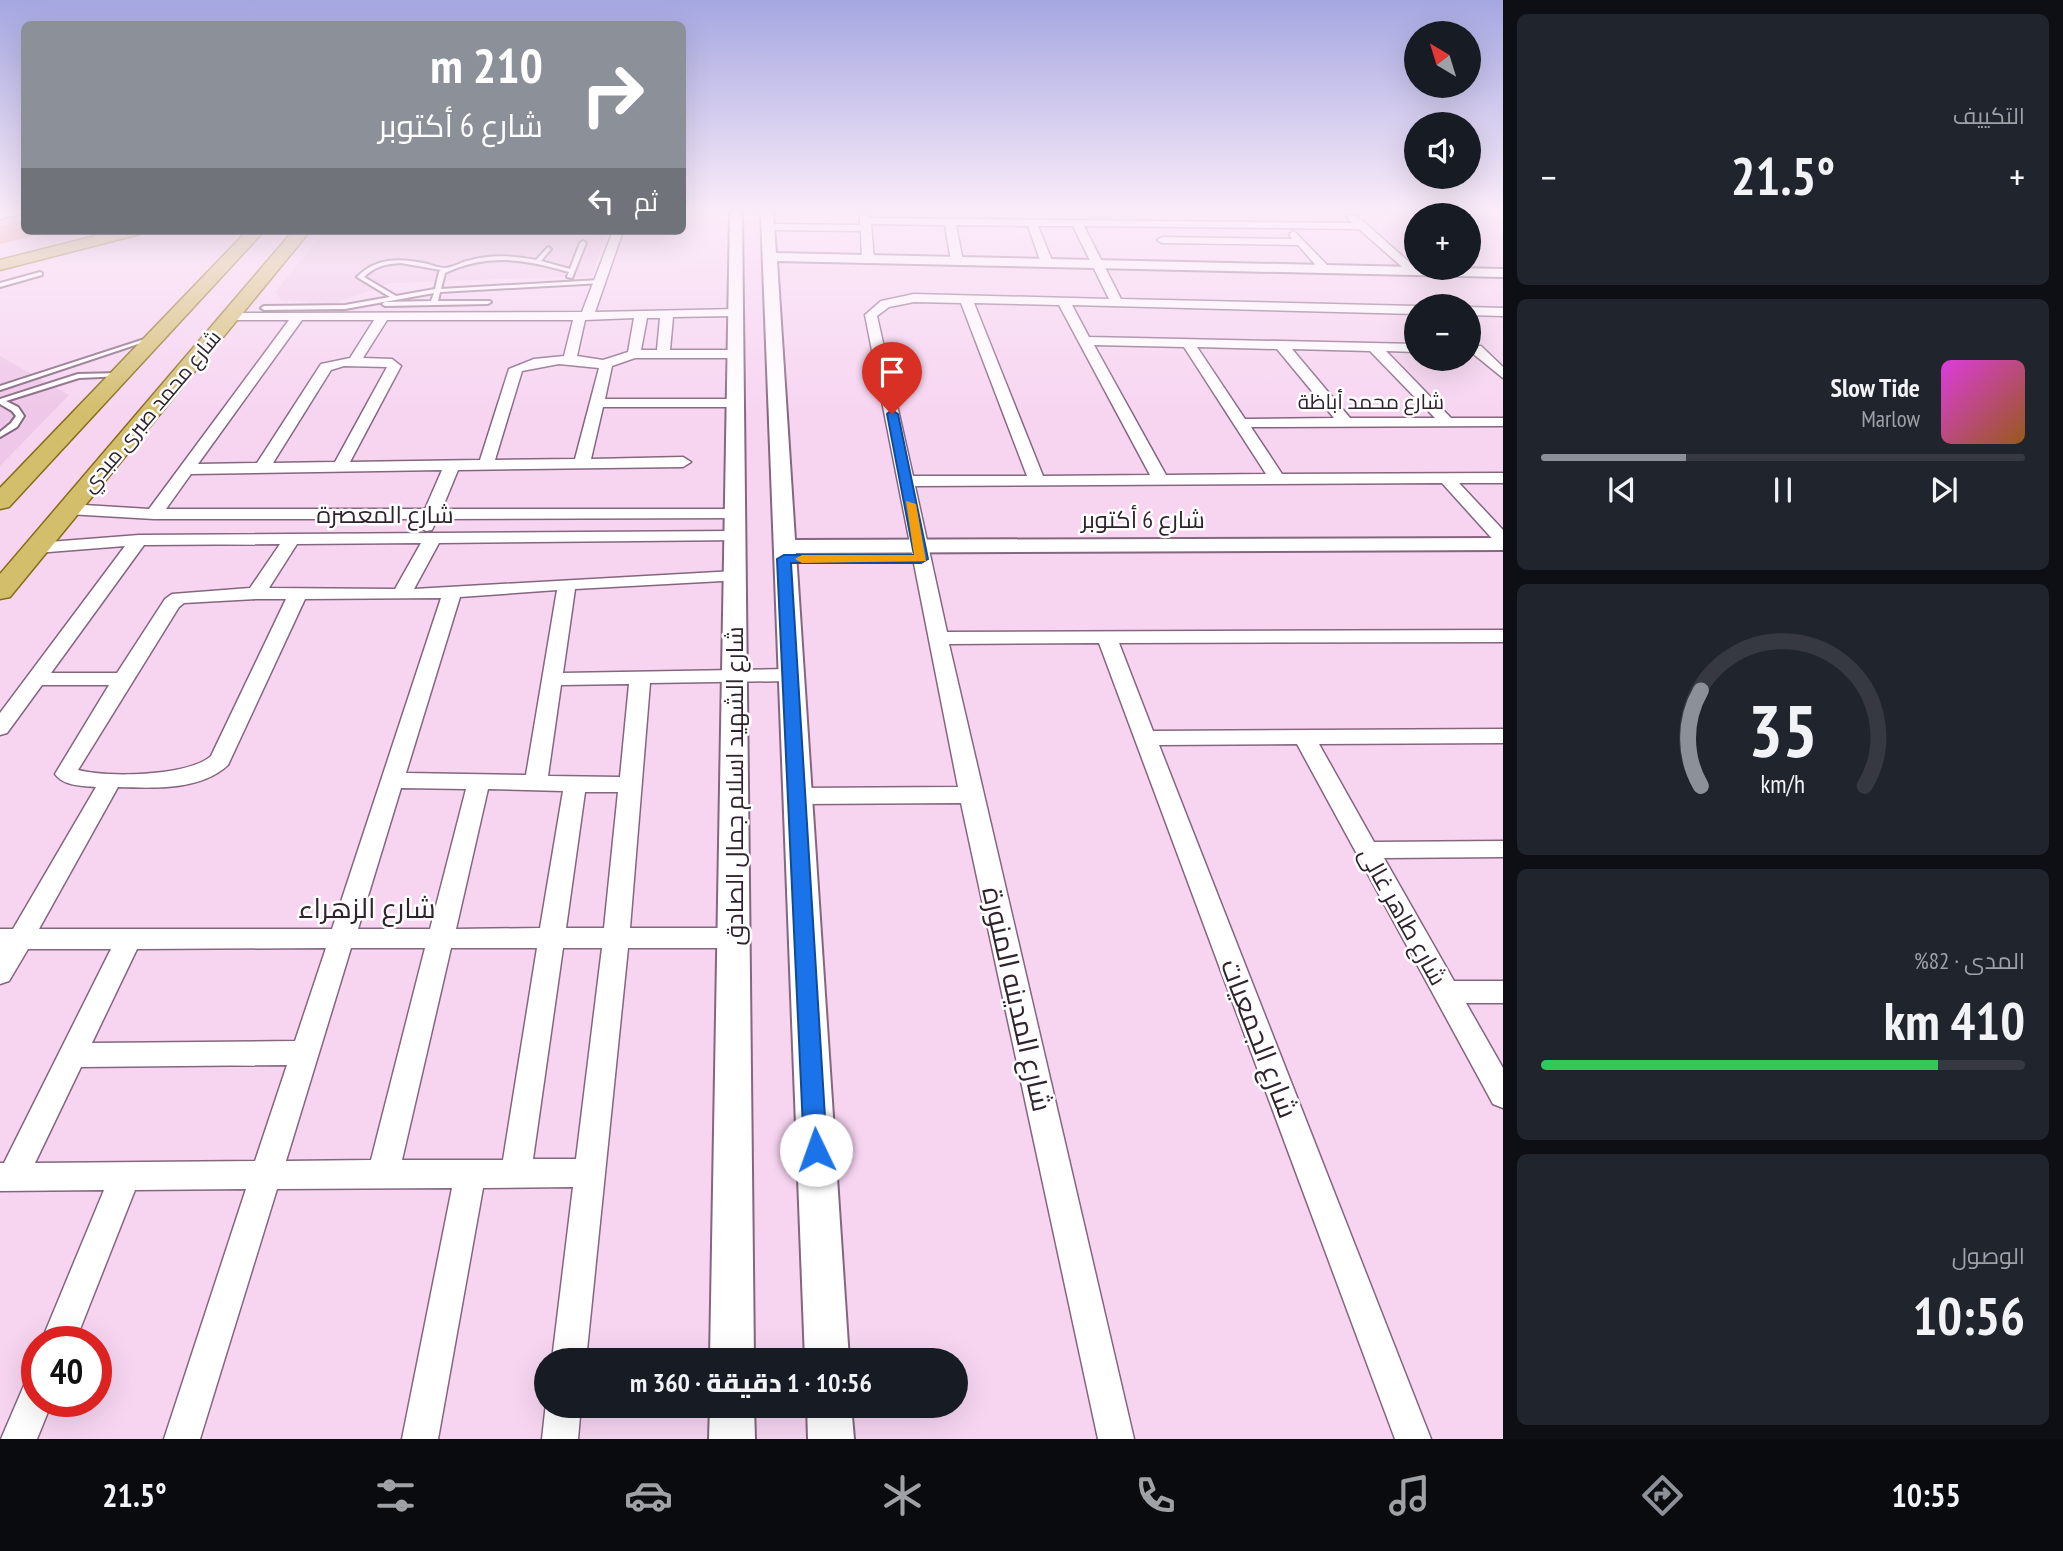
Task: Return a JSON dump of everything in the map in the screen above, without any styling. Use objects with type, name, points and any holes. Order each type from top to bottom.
[{"type":"main road","name":"شارع محمد صبرى مبدي","points":[[0,502],[208,280]]},
{"type":"main road","name":"شارع محمد صبرى مبدي","points":[[0,591],[231,316],[256,302],[270,280]]},
{"type":"street","name":"شارع الشهيد اسلام جمال الصادق","points":[[732,1348],[734,312],[744,280]]},
{"type":"street","points":[[762,280],[778,428],[826,1348]]},
{"type":"street","points":[[1106,280],[1117,303]]},
{"type":"street","points":[[569,361],[583,316],[600,282]]},
{"type":"street","points":[[1037,480],[966,299],[1404,310]]},
{"type":"street","name":"شارع المدينه المنورة","points":[[966,299],[898,300],[885,304],[871,315],[971,795],[1116,1439]]},
{"type":"street","points":[[256,302],[291,316]]},
{"type":"street","points":[[1063,302],[1161,480]]},
{"type":"street","points":[[1481,311],[1503,312]]},
{"type":"street","points":[[231,316],[583,316],[734,312]]},
{"type":"street","points":[[663,354],[667,313]]},
{"type":"street","points":[[634,354],[640,314]]},
{"type":"street","points":[[154,514],[291,316]]},
{"type":"street","points":[[354,362],[383,316]]},
{"type":"street","points":[[1085,341],[1404,348]]},
{"type":"street","points":[[1188,344],[1277,479]]},
{"type":"street","points":[[1281,345],[1345,422]]},
{"type":"street","points":[[1374,347],[1447,422]]},
{"type":"street","points":[[1481,349],[1503,350]]},
{"type":"street","points":[[486,465],[516,369],[529,362],[604,364],[634,354],[735,354]]},
{"type":"street","points":[[1481,356],[1503,374]]},
{"type":"street","points":[[262,468],[326,367],[354,362],[388,362],[394,366],[340,467]]},
{"type":"street","points":[[582,463],[599,403],[606,368],[604,364]]},
{"type":"street","points":[[599,403],[735,415],[778,428]]},
{"type":"street","name":"شارع محمد أباظة","points":[[1240,423],[1503,422]]},
{"type":"street","points":[[187,469],[683,462]]},
{"type":"street","points":[[401,596],[427,538],[432,514],[452,465]]},
{"type":"street","points":[[905,481],[1503,478]]},
{"type":"street","points":[[1447,479],[1503,542]]},
{"type":"street","name":"شارع المعصرة","points":[[68,509],[154,514],[432,514],[735,525]]},
{"type":"street","name":"شارع المعصرة","points":[[36,548],[139,540],[427,538],[735,525]]},
{"type":"street","points":[[256,593],[292,539]]},
{"type":"street","points":[[0,728],[139,540]]},
{"type":"street","name":"شارع 6 أكتوبر","points":[[784,553],[1503,542]]},
{"type":"street","name":"شارع 6 أكتوبر","points":[[920,552],[1503,557]]},
{"type":"street","points":[[297,596],[216,766],[194,777],[74,779],[66,770],[175,601],[189,596],[256,593],[297,596],[401,596],[735,576]]},
{"type":"street","points":[[536,782],[567,584]]},
{"type":"street","points":[[182,1439],[452,593]]},
{"type":"street","points":[[939,638],[1503,636]]},
{"type":"street","name":"شارع الجمعيات","points":[[1107,638],[1412,1439]]},
{"type":"street","points":[[554,679],[790,675]]},
{"type":"street","points":[[570,1348],[631,785],[640,678]]},
{"type":"street","points":[[36,679],[123,679]]},
{"type":"street","points":[[1146,738],[1503,736]]},
{"type":"street","name":"شارع طاهر غالى","points":[[1304,737],[1503,1095]]},
{"type":"street","points":[[0,974],[10,939],[112,779]]},
{"type":"street","points":[[392,780],[631,785]]},
{"type":"street","points":[[383,1175],[479,782]]},
{"type":"street","points":[[516,1174],[575,784]]},
{"type":"street","points":[[797,796],[971,795]]},
{"type":"street","points":[[1367,850],[1503,849]]},
{"type":"street","name":"شارع الزهراء","points":[[10,939],[734,938]]},
{"type":"street","points":[[129,939],[72,1055],[6,1177],[589,1173]]},
{"type":"street","points":[[1446,992],[1503,992]]},
{"type":"street","points":[[72,1055],[307,1053]]},
{"type":"street","points":[[420,1439],[470,1174]]},
{"type":"street","points":[[64,1326],[125,1176]]},
{"type":"street","points":[[19,1439],[28,1417]]},
{"type":"street","points":[[560,1439],[562,1418]]},
{"type":"street","points":[[732,1418],[732,1439]]},
{"type":"street","points":[[830,1418],[831,1439]]},
{"type":"lane","points":[[0,285],[18,280]]},
{"type":"lane","points":[[365,280],[394,297]]},
{"type":"lane","points":[[434,303],[440,280]]},
{"type":"lane","points":[[362,305],[439,290],[494,285],[600,282]]},
{"type":"lane","points":[[484,316],[494,285]]},
{"type":"lane","points":[[460,303],[465,288]]},
{"type":"lane","points":[[256,302],[362,305],[488,302]]},
{"type":"lane","points":[[0,388],[155,338]]},
{"type":"lane","points":[[72,364],[69,370],[78,376]]},
{"type":"lane","points":[[0,401],[78,376],[121,375]]},
{"type":"lane","points":[[0,401],[20,416],[1,434],[0,446]]},
{"type":"shaded area","points":[[285,280],[473,280],[392,283],[334,303],[281,300],[275,292]]},
{"type":"shaded area","points":[[0,356],[69,395],[0,466]]},
{"type":"slow traffic","points":[[802,559],[921,559],[910,504]]},
{"type":"route","points":[[816,1150],[784,559],[921,559],[892,414]]}]
